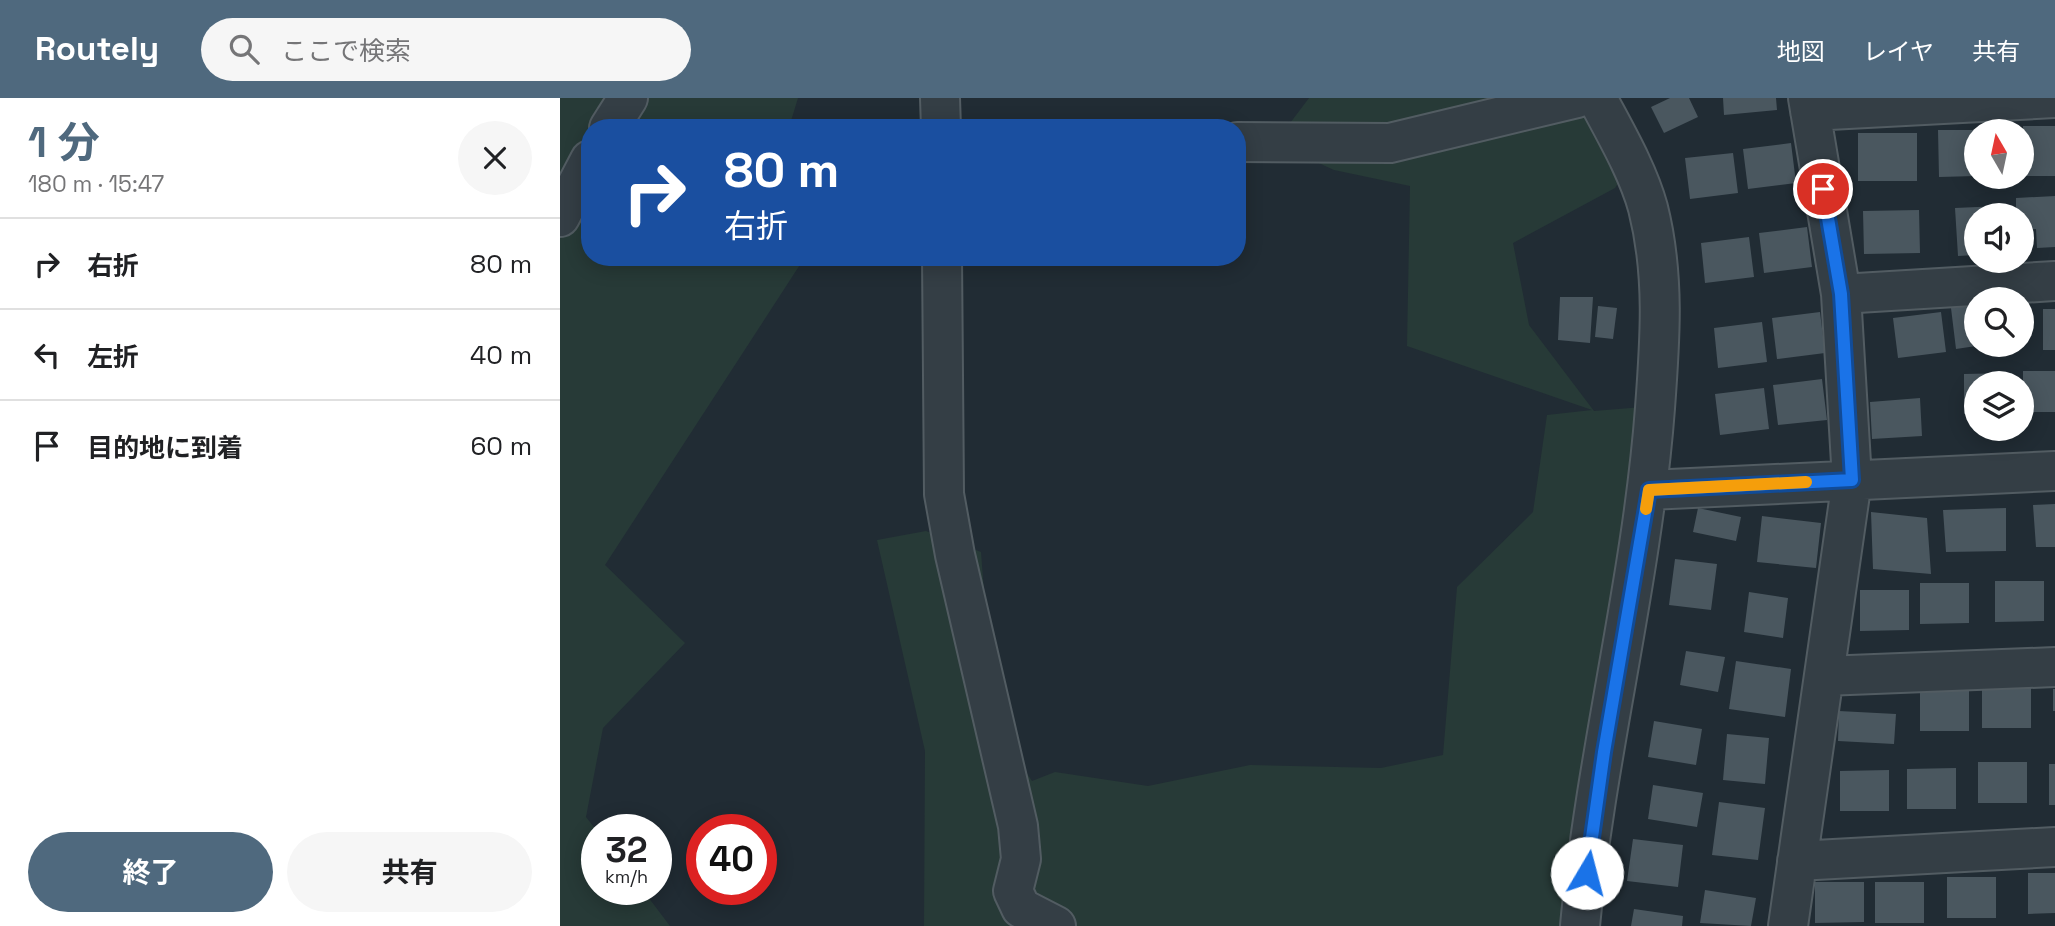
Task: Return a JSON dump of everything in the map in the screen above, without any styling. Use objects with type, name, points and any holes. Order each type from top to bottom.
[{"type":"street","points":[[615,119],[628,98]]},
{"type":"street","points":[[940,98],[941,119]]},
{"type":"street","points":[[1788,926],[1852,480],[1841,294],[1809,105],[2055,98]]},
{"type":"street","points":[[1246,142],[1390,143],[1601,101],[1647,207],[1660,275],[1661,329],[1649,490],[1604,752],[1580,926]]},
{"type":"street","points":[[560,217],[581,177]]},
{"type":"street","points":[[942,266],[944,494],[955,555],[1018,826],[1021,859],[1013,891],[1021,908],[1056,926]]},
{"type":"street","points":[[1841,294],[2055,281]]},
{"type":"street","points":[[1649,490],[2055,471]]},
{"type":"street","points":[[1824,676],[2055,667]]},
{"type":"street","points":[[1797,861],[2055,847]]},
{"type":"green space","points":[[560,98],[798,98],[792,119],[581,119],[581,266],[799,266],[605,565],[685,643],[603,728],[587,814],[581,814],[581,905],[654,905],[670,926],[560,926]]},
{"type":"green space","points":[[1309,98],[1611,98],[1643,145],[1615,188],[1513,243],[1529,325],[1594,411],[1655,406],[1589,926],[924,926],[925,751],[877,540],[926,531],[981,552],[994,724],[1032,781],[1055,772],[1148,786],[1250,765],[1381,768],[1443,755],[1457,587],[1533,512],[1547,415],[1592,410],[1407,346],[1410,186],[1334,170],[1275,143]]},
{"type":"building","points":[[1670,98],[1689,98],[1698,117],[1664,133],[1651,107]]},
{"type":"building","points":[[1723,98],[1776,98],[1777,110],[1724,115]]},
{"type":"building","points":[[2034,126],[2055,126],[2055,176],[2034,176]]},
{"type":"building","points":[[1938,130],[1964,130],[1964,176],[1939,177]]},
{"type":"building","points":[[1858,133],[1917,133],[1917,181],[1858,181]]},
{"type":"building","points":[[1791,143],[1796,183],[1748,189],[1743,149]]},
{"type":"building","points":[[1733,153],[1738,193],[1690,199],[1685,158]]},
{"type":"building","points":[[2055,196],[2055,247],[2037,248],[2034,203],[2016,203],[2016,198]]},
{"type":"building","points":[[1955,208],[1964,208],[1964,256],[1958,256]]},
{"type":"building","points":[[1919,210],[1920,253],[1864,254],[1863,211]]},
{"type":"building","points":[[1807,227],[1812,267],[1764,273],[1759,233]]},
{"type":"building","points":[[1749,237],[1754,277],[1705,283],[1701,243]]},
{"type":"building","points":[[1560,297],[1593,297],[1590,343],[1558,340]]},
{"type":"building","points":[[1598,306],[1617,308],[1613,339],[1595,337]]},
{"type":"building","points":[[1964,306],[1964,348],[1956,349],[1951,308]]},
{"type":"building","points":[[2043,309],[2055,309],[2055,350],[2043,350]]},
{"type":"building","points":[[1820,312],[1825,353],[1777,359],[1772,318]]},
{"type":"building","points":[[1941,312],[1946,352],[1898,358],[1893,318]]},
{"type":"building","points":[[1762,322],[1767,362],[1718,368],[1714,328]]},
{"type":"building","points":[[2034,371],[2055,371],[2055,412],[2034,412]]},
{"type":"building","points":[[1822,379],[1827,420],[1778,425],[1773,385]]},
{"type":"building","points":[[1764,388],[1769,429],[1720,435],[1715,394]]},
{"type":"building","points":[[1920,398],[1922,436],[1872,439],[1870,402]]},
{"type":"building","points":[[2055,504],[2055,547],[2036,547],[2033,505]]},
{"type":"building","points":[[1698,508],[1741,517],[1736,541],[1693,532]]},
{"type":"building","points":[[2006,508],[2006,551],[1946,552],[1943,510]]},
{"type":"building","points":[[1871,512],[1927,518],[1931,574],[1873,569]]},
{"type":"building","points":[[1762,516],[1821,523],[1816,568],[1757,562]]},
{"type":"building","points":[[1675,559],[1717,564],[1711,610],[1669,605]]},
{"type":"building","points":[[1995,581],[2044,581],[2044,621],[1995,622]]},
{"type":"building","points":[[1920,583],[1969,583],[1969,623],[1920,624]]},
{"type":"building","points":[[1860,590],[1909,590],[1909,630],[1860,631]]},
{"type":"building","points":[[1749,592],[1788,598],[1783,638],[1744,632]]},
{"type":"building","points":[[1686,651],[1725,657],[1718,692],[1680,685]]},
{"type":"building","points":[[1736,661],[1791,669],[1785,717],[1729,709]]},
{"type":"building","points":[[1982,687],[2031,687],[2031,728],[1982,728]]},
{"type":"building","points":[[2055,689],[2055,711],[2053,711]]},
{"type":"building","points":[[1969,690],[1969,731],[1920,731],[1920,691]]},
{"type":"building","points":[[1839,711],[1896,714],[1894,744],[1838,741]]},
{"type":"building","points":[[1654,721],[1702,729],[1696,765],[1648,757]]},
{"type":"building","points":[[1727,734],[1769,738],[1765,784],[1723,780]]},
{"type":"building","points":[[1978,762],[2027,762],[2027,803],[1978,803]]},
{"type":"building","points":[[2049,764],[2055,764],[2055,805],[2049,805]]},
{"type":"building","points":[[1956,768],[1956,809],[1907,809],[1907,769]]},
{"type":"building","points":[[1889,770],[1889,811],[1840,811],[1840,771]]},
{"type":"building","points":[[1653,785],[1703,793],[1697,827],[1648,819]]},
{"type":"building","points":[[1719,802],[1765,808],[1758,860],[1712,855]]},
{"type":"building","points":[[1633,839],[1683,845],[1678,887],[1627,881]]},
{"type":"building","points":[[2028,873],[2055,873],[2055,913],[2028,914]]},
{"type":"building","points":[[1947,877],[1996,877],[1996,918],[1947,918]]},
{"type":"building","points":[[1815,882],[1864,882],[1864,922],[1815,923]]},
{"type":"building","points":[[1875,882],[1924,882],[1924,923],[1875,923]]},
{"type":"building","points":[[1705,890],[1756,898],[1751,926],[1700,923]]},
{"type":"building","points":[[1634,909],[1683,916],[1682,926],[1631,926]]},
{"type":"slow traffic","points":[[1646,509],[1649,490],[1806,482]]},
{"type":"route","points":[[1587,873],[1604,752],[1649,490],[1852,480],[1841,294],[1823,189]]}]
